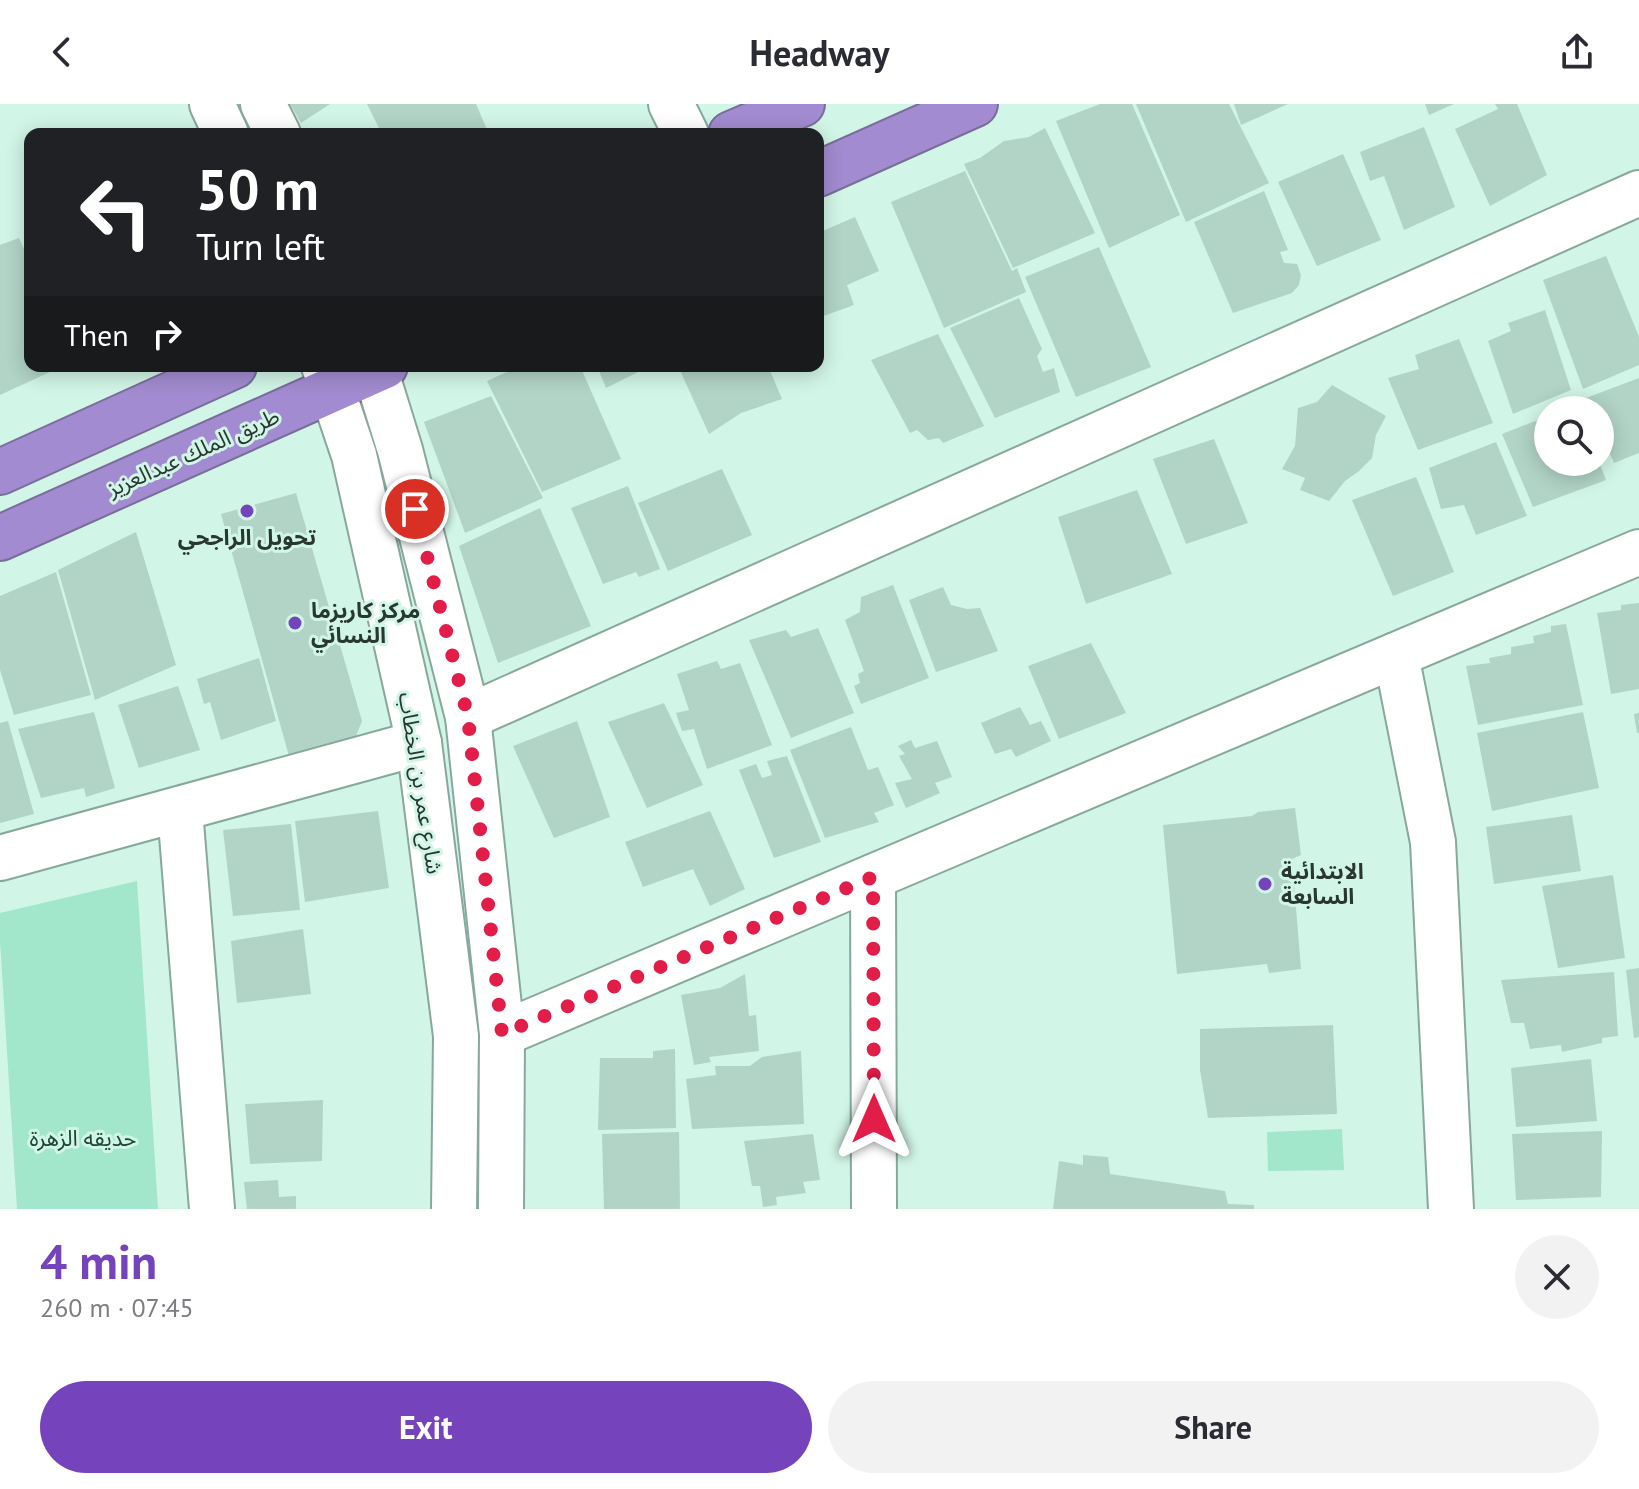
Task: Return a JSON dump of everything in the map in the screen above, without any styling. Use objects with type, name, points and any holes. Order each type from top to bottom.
[{"type":"highway","points":[[745,128],[802,104]]},
{"type":"highway","points":[[824,171],[975,104]]},
{"type":"highway","points":[[0,472],[221,372]]},
{"type":"highway","name":"طريق الملك عبدالعزيز","points":[[0,538],[328,378],[355,372]]},
{"type":"street","points":[[212,104],[223,128]]},
{"type":"street","points":[[263,104],[275,128]]},
{"type":"street","points":[[671,104],[683,128]]},
{"type":"street","points":[[468,717],[1639,193]]},
{"type":"street","points":[[379,372],[468,717],[502,1034],[501,1209]]},
{"type":"street","name":"شارع عمر بن الخطاب","points":[[328,378],[354,455],[419,743],[456,1036],[454,1209]]},
{"type":"street","points":[[502,1034],[1639,552]]},
{"type":"street","points":[[1396,655],[1433,842],[1451,1209]]},
{"type":"street","points":[[0,858],[419,743]]},
{"type":"street","points":[[180,810],[212,1209]]},
{"type":"street","points":[[873,877],[874,1209]]},
{"type":"green space","name":"حديقه الزهرة","points":[[137,881],[158,1209],[17,1209],[0,913]]},
{"type":"green space","points":[[1342,1129],[1344,1170],[1268,1171],[1267,1132]]},
{"type":"building","points":[[290,104],[330,104],[301,123]]},
{"type":"building","points":[[367,104],[476,104],[486,128],[379,128]]},
{"type":"building","points":[[1100,104],[1132,104],[1180,215],[1109,248],[1056,121]]},
{"type":"building","points":[[1136,104],[1229,104],[1269,183],[1186,222]]},
{"type":"building","points":[[1234,104],[1288,104],[1241,125]]},
{"type":"building","points":[[1425,104],[1454,104],[1429,115]]},
{"type":"building","points":[[1495,104],[1517,104],[1547,175],[1490,206],[1455,129],[1498,109]]},
{"type":"building","points":[[1424,127],[1455,207],[1404,230],[1384,176],[1370,181],[1360,152]]},
{"type":"building","points":[[1045,128],[1095,233],[1013,268],[964,164],[980,158],[1004,141],[1029,137]]},
{"type":"building","points":[[1343,154],[1381,240],[1317,266],[1278,182]]},
{"type":"building","points":[[965,171],[1012,271],[1017,268],[1026,292],[944,328],[891,202]]},
{"type":"building","points":[[1264,191],[1288,250],[1280,252],[1284,263],[1297,264],[1301,275],[1299,285],[1292,293],[1233,313],[1194,222]]},
{"type":"building","points":[[855,217],[879,271],[847,285],[854,305],[824,316],[824,230]]},
{"type":"building","points":[[19,238],[24,249],[24,372],[50,372],[0,395],[0,245]]},
{"type":"building","points":[[1099,247],[1151,367],[1076,397],[1025,277]]},
{"type":"building","points":[[1606,256],[1639,337],[1639,365],[1583,389],[1543,280]]},
{"type":"building","points":[[1019,298],[1042,349],[1037,356],[1043,372],[1054,368],[1060,392],[995,418],[950,328]]},
{"type":"building","points":[[1545,310],[1571,390],[1556,396],[1534,396],[1534,405],[1513,414],[1488,341],[1511,331],[1508,323]]},
{"type":"building","points":[[938,334],[984,426],[943,443],[939,438],[928,440],[917,430],[910,433],[871,360]]},
{"type":"building","points":[[1459,339],[1493,423],[1418,450],[1388,378],[1419,369],[1415,355]]},
{"type":"building","points":[[507,372],[583,372],[621,459],[542,492],[487,381]]},
{"type":"building","points":[[599,372],[638,372],[606,388]]},
{"type":"building","points":[[681,372],[771,372],[782,399],[741,413],[709,434]]},
{"type":"building","points":[[1639,378],[1639,453],[1614,463],[1614,396],[1591,396]]},
{"type":"building","points":[[1332,385],[1386,416],[1376,435],[1372,458],[1345,481],[1329,501],[1300,490],[1305,478],[1282,469],[1295,446],[1298,408],[1317,402]]},
{"type":"building","points":[[491,396],[543,498],[465,533],[424,422]]},
{"type":"building","points":[[1534,421],[1534,476],[1604,476],[1606,480],[1533,507],[1502,434]]},
{"type":"building","points":[[1214,439],[1248,523],[1186,544],[1153,459]]},
{"type":"building","points":[[1496,442],[1527,516],[1476,535],[1464,505],[1441,509],[1429,468]]},
{"type":"building","points":[[722,469],[752,535],[668,571],[638,503]]},
{"type":"building","points":[[1416,477],[1454,572],[1393,596],[1352,500]]},
{"type":"building","points":[[628,486],[660,569],[639,577],[636,572],[603,584],[571,508]]},
{"type":"building","points":[[1137,490],[1172,574],[1086,604],[1058,517]]},
{"type":"building","points":[[296,493],[362,721],[356,736],[289,756],[221,514]]},
{"type":"building","points":[[540,508],[591,626],[498,663],[459,546]]},
{"type":"building","points":[[136,532],[176,665],[95,700],[58,570]]},
{"type":"building","points":[[56,572],[91,695],[14,715],[0,670],[0,596]]},
{"type":"building","points":[[893,585],[929,678],[861,704],[854,686],[860,683],[858,674],[864,671],[845,620],[860,612],[861,597]]},
{"type":"building","points":[[943,587],[951,605],[980,608],[998,651],[936,672],[909,600]]},
{"type":"building","points":[[1639,603],[1639,689],[1611,694],[1597,613],[1621,610],[1621,605]]},
{"type":"building","points":[[1566,624],[1583,705],[1478,725],[1466,666],[1490,663],[1489,658],[1511,654],[1511,647],[1534,643],[1533,636],[1551,632],[1551,626]]},
{"type":"building","points":[[818,628],[854,713],[791,738],[749,640],[786,630],[791,637]]},
{"type":"building","points":[[1091,643],[1126,713],[1059,739],[1028,666]]},
{"type":"building","points":[[259,658],[276,721],[221,740],[210,702],[204,704],[197,679]]},
{"type":"building","points":[[717,661],[721,669],[740,663],[772,745],[707,769],[694,729],[682,731],[676,713],[689,710],[677,674]]},
{"type":"building","points":[[178,686],[200,750],[139,768],[118,705]]},
{"type":"building","points":[[664,703],[703,785],[647,808],[608,722]]},
{"type":"building","points":[[1020,707],[1030,725],[1041,721],[1051,741],[1016,757],[1011,749],[995,754],[981,723]]},
{"type":"building","points":[[94,712],[115,788],[86,797],[84,788],[41,798],[18,729]]},
{"type":"building","points":[[1583,712],[1599,788],[1492,811],[1477,733]]},
{"type":"building","points":[[1639,713],[1639,733],[1637,733],[1634,714]]},
{"type":"building","points":[[8,721],[34,814],[0,823],[0,723]]},
{"type":"building","points":[[577,721],[610,817],[554,838],[513,746]]},
{"type":"building","points":[[851,727],[868,770],[878,767],[894,805],[874,813],[879,822],[825,838],[790,750]]},
{"type":"building","points":[[911,740],[915,748],[937,741],[952,777],[935,783],[940,793],[906,808],[895,783],[912,779],[899,756],[905,754],[898,746]]},
{"type":"building","points":[[787,756],[821,842],[774,858],[739,770],[756,764],[762,778],[772,775],[767,761]]},
{"type":"building","points":[[1295,808],[1301,855],[1292,859],[1301,969],[1269,973],[1267,964],[1177,974],[1163,825],[1252,816],[1258,812]]},
{"type":"building","points":[[378,811],[389,888],[305,902],[295,821]]},
{"type":"building","points":[[710,811],[745,889],[710,906],[693,869],[643,887],[625,842]]},
{"type":"building","points":[[1572,815],[1581,871],[1494,884],[1486,827]]},
{"type":"building","points":[[291,824],[300,910],[233,916],[223,830]]},
{"type":"building","points":[[1613,875],[1625,958],[1558,968],[1542,886]]},
{"type":"building","points":[[303,929],[311,994],[237,1003],[231,941]]},
{"type":"building","points":[[1639,968],[1639,1037],[1634,1038],[1626,970]]},
{"type":"building","points":[[1614,972],[1618,1036],[1602,1038],[1602,1043],[1562,1052],[1561,1045],[1530,1049],[1524,1023],[1511,1023],[1501,980]]},
{"type":"building","points":[[745,974],[749,1016],[756,1015],[759,1051],[709,1057],[711,1062],[694,1065],[681,995],[720,988]]},
{"type":"building","points":[[1333,1025],[1337,1114],[1208,1118],[1200,1070],[1200,1029]]},
{"type":"building","points":[[675,1049],[676,1128],[598,1130],[600,1058],[653,1058],[653,1051]]},
{"type":"building","points":[[801,1051],[804,1124],[692,1129],[686,1079],[716,1075],[715,1066],[750,1066],[762,1057]]},
{"type":"building","points":[[1591,1059],[1597,1121],[1516,1127],[1511,1068]]},
{"type":"building","points":[[323,1100],[322,1161],[250,1164],[245,1104]]},
{"type":"building","points":[[1602,1131],[1601,1197],[1516,1200],[1512,1134]]},
{"type":"building","points":[[679,1132],[680,1209],[604,1209],[602,1134]]},
{"type":"building","points":[[813,1134],[820,1180],[803,1182],[806,1193],[776,1197],[777,1205],[763,1207],[760,1186],[752,1186],[744,1141]]},
{"type":"building","points":[[1083,1155],[1108,1157],[1110,1174],[1225,1191],[1228,1204],[1254,1205],[1254,1209],[1053,1209],[1059,1161],[1083,1165]]},
{"type":"building","points":[[278,1180],[279,1197],[296,1196],[296,1209],[247,1209],[244,1182]]},
{"type":"place","name":"تحويل الراجحي","points":[[247,511]]},
{"type":"place","name":"مركز كاريزما النسائي","points":[[295,623]]},
{"type":"place","name":"الابتدائية السابعة","points":[[1265,884]]},
{"type":"route","points":[[415,509],[468,717],[502,1034],[873,877],[874,1119]]}]
